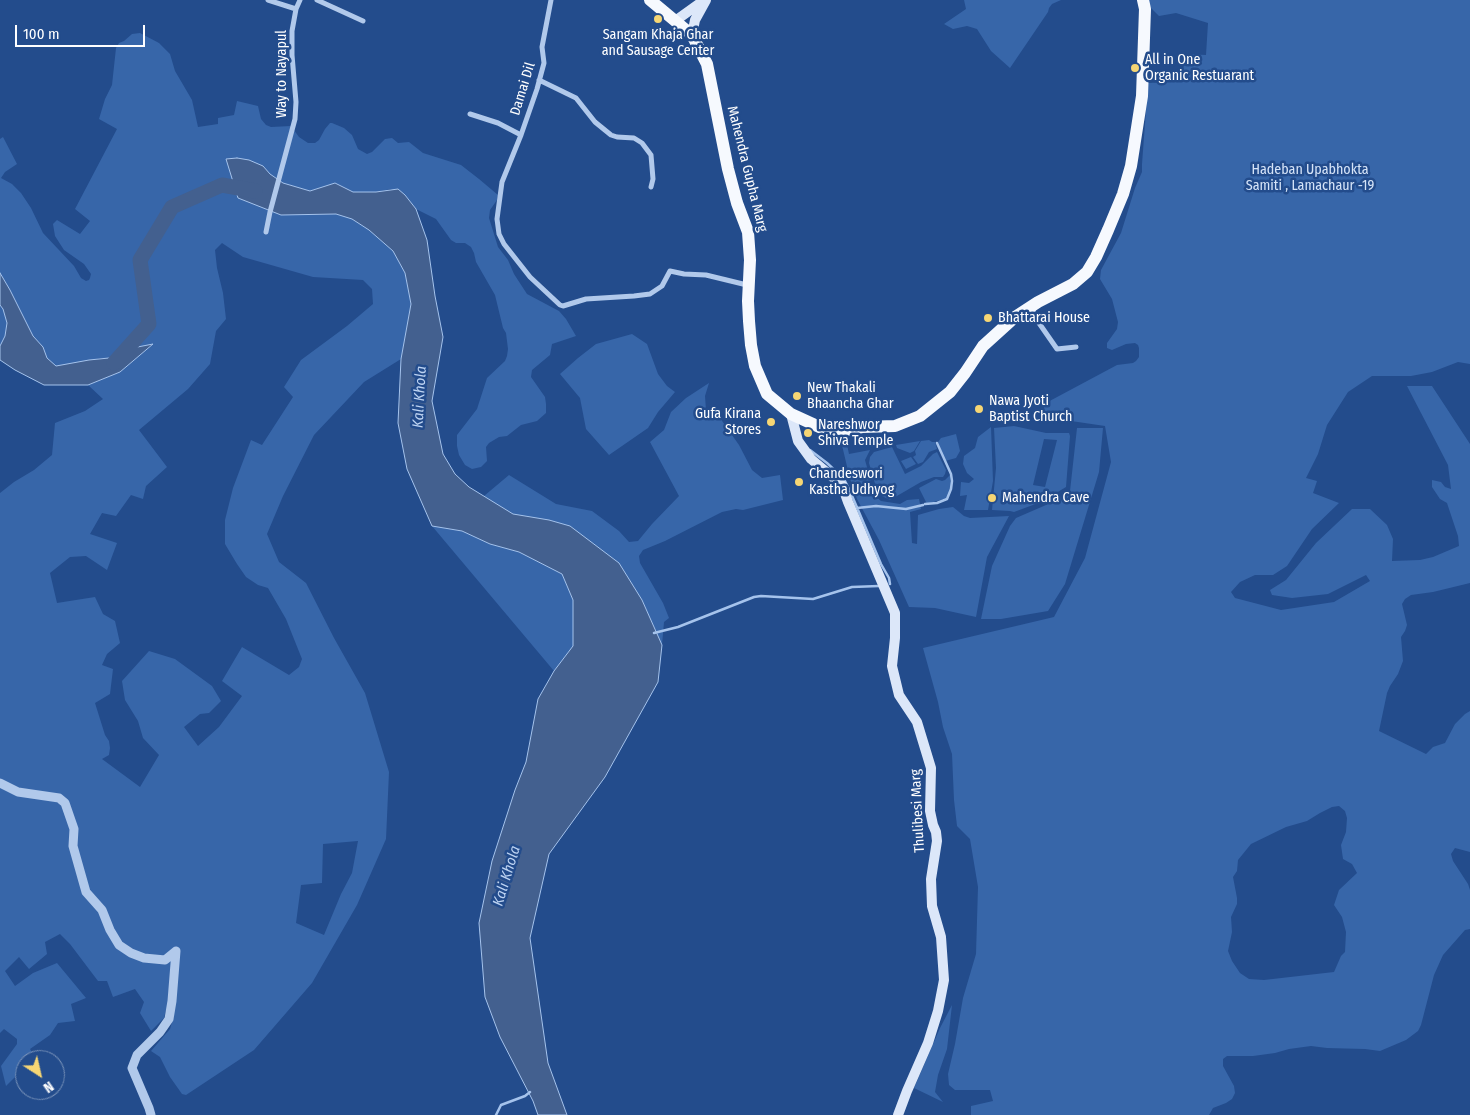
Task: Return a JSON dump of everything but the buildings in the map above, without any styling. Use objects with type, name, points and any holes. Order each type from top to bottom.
[{"type":"main road","name":"Mahendra Gupha Marg","points":[[650,0],[692,35],[707,64],[728,169],[737,203],[748,232],[750,260],[749,321],[755,366],[767,394],[791,414],[826,430],[895,426],[920,416],[950,392],[983,346],[1015,317],[1038,302],[1073,284],[1087,272],[1096,257],[1123,194],[1131,166],[1142,96],[1145,9],[1143,0]]},
{"type":"main road","points":[[676,21],[706,0]]},
{"type":"main road","points":[[692,35],[695,20],[706,0]]},
{"type":"main road","name":"Thulibesi Marg","points":[[791,414],[798,440],[811,459],[842,485],[895,613],[892,666],[899,695],[917,722],[931,768],[930,810],[936,832],[931,879],[932,906],[941,937],[944,980],[938,1011],[928,1043],[898,1115]]},
{"type":"street","points":[[268,0],[296,9]]},
{"type":"street","name":"Way to Nayapul","points":[[266,232],[295,119],[296,102],[292,31],[296,9],[300,0]]},
{"type":"street","points":[[318,0],[363,21]]},
{"type":"street","name":"Damai Dil","points":[[551,0],[542,47],[544,63],[521,135],[502,182],[497,219],[504,244],[530,277],[560,305],[566,306],[586,299],[650,294],[662,286],[670,271],[706,275],[749,285]]},
{"type":"street","points":[[539,80],[576,98],[595,122],[611,135],[634,138],[642,142],[651,155],[653,179],[651,186]]},
{"type":"street","points":[[470,114],[521,135]]},
{"type":"street","points":[[1038,302],[1032,313],[1057,349],[1076,347]]},
{"type":"street","points":[[0,783],[18,792],[59,798],[65,803],[74,829],[73,846],[86,892],[102,910],[110,930],[119,944],[131,953],[144,958],[165,960],[176,951],[169,1018],[160,1032],[137,1055],[132,1068],[151,1115]]},
{"type":"green space","points":[[964,0],[1061,0],[1052,4],[1049,8],[1010,68],[991,51],[977,29],[967,26],[953,29],[944,24],[966,9]]},
{"type":"green space","name":"Hadeban Upabhokta Samiti , Lamachaur -19","points":[[1147,0],[1470,0],[1470,364],[1458,362],[1432,372],[1411,376],[1372,376],[1348,392],[1327,425],[1318,454],[1306,478],[1317,481],[1313,493],[1339,503],[1312,529],[1287,566],[1273,575],[1255,575],[1240,582],[1231,592],[1235,598],[1281,610],[1334,602],[1370,581],[1366,575],[1328,594],[1292,598],[1272,595],[1270,590],[1286,580],[1316,543],[1352,509],[1370,509],[1387,525],[1393,539],[1392,561],[1420,560],[1433,557],[1459,546],[1458,536],[1447,503],[1440,499],[1432,487],[1432,480],[1441,482],[1445,487],[1451,489],[1448,465],[1407,386],[1432,386],[1470,444],[1470,583],[1411,595],[1405,599],[1402,604],[1407,625],[1401,637],[1403,661],[1387,693],[1379,731],[1426,754],[1433,747],[1445,743],[1455,724],[1470,711],[1470,852],[1455,848],[1451,854],[1470,890],[1470,929],[1465,930],[1443,955],[1434,975],[1421,1025],[1418,1031],[1406,1040],[1380,1051],[1311,1046],[1253,1056],[1227,1056],[1223,1059],[1223,1066],[1234,1086],[1235,1093],[1232,1099],[1213,1108],[1209,1115],[971,1115],[971,1106],[993,1101],[990,1090],[955,1090],[949,1085],[948,1074],[963,998],[976,954],[978,887],[970,839],[957,826],[952,754],[943,727],[923,648],[1054,617],[1085,558],[1111,462],[1105,426],[1044,417],[1044,404],[1117,365],[1133,363],[1139,357],[1139,348],[1135,343],[1126,344],[1112,350],[1107,348],[1107,343],[1117,329],[1118,322],[1112,299],[1100,279],[1101,270],[1121,233],[1142,172],[1148,83],[1182,81],[1185,54],[1206,55],[1208,23],[1176,13],[1159,16],[1151,8]],"holes":[[[1339,806],[1345,811],[1347,818],[1346,832],[1341,845],[1343,859],[1352,864],[1357,873],[1339,890],[1334,905],[1342,917],[1346,932],[1345,952],[1341,956],[1334,972],[1264,980],[1249,979],[1240,973],[1228,951],[1232,932],[1231,917],[1237,904],[1233,877],[1237,871],[1238,860],[1251,844],[1286,827],[1307,821],[1332,807]]]},
{"type":"green space","points":[[140,33],[159,43],[170,54],[175,71],[192,100],[198,127],[218,124],[218,118],[234,115],[237,101],[258,106],[261,119],[266,125],[271,127],[291,126],[299,137],[308,143],[315,143],[319,140],[325,129],[332,123],[344,128],[352,135],[358,149],[367,154],[372,152],[385,139],[392,138],[398,143],[409,142],[423,153],[461,165],[498,195],[490,210],[489,218],[498,247],[508,260],[514,274],[527,294],[559,311],[576,336],[552,344],[550,355],[532,370],[531,377],[545,397],[546,413],[537,421],[521,425],[507,436],[499,437],[489,443],[486,447],[487,461],[481,467],[472,469],[465,465],[459,455],[457,435],[477,409],[487,378],[505,361],[508,349],[506,333],[495,295],[476,262],[471,247],[465,243],[456,243],[451,240],[436,219],[416,209],[405,195],[391,189],[376,192],[353,192],[335,183],[310,191],[283,183],[270,174],[263,166],[260,206],[281,215],[336,214],[352,219],[369,230],[393,251],[405,273],[411,304],[401,359],[364,382],[314,435],[283,496],[267,534],[279,562],[306,583],[365,693],[389,772],[386,839],[357,905],[312,983],[254,1050],[186,1095],[182,1094],[170,1077],[160,1057],[151,1051],[170,1029],[174,1015],[166,1010],[164,1018],[151,1031],[140,1013],[144,1002],[135,989],[113,997],[107,981],[98,981],[60,934],[45,942],[47,954],[29,969],[19,957],[5,971],[15,986],[33,973],[57,963],[86,998],[71,1004],[75,1021],[58,1023],[50,1035],[31,1050],[15,1050],[15,1077],[6,1086],[1,1066],[17,1044],[17,1039],[4,1029],[0,1033],[0,493],[52,455],[55,423],[85,411],[103,399],[88,385],[120,372],[152,345],[122,350],[109,358],[61,366],[56,366],[47,358],[43,347],[33,336],[0,273],[0,139],[3,137],[17,164],[5,172],[1,178],[12,184],[21,193],[31,208],[43,233],[74,266],[81,278],[86,281],[89,280],[91,274],[84,264],[64,250],[55,236],[53,224],[57,220],[80,234],[90,221],[75,209],[117,129],[99,119],[105,99],[112,85],[116,48],[119,43],[132,34]],"holes":[[[222,243],[243,257],[313,277],[363,280],[372,289],[373,304],[301,360],[284,387],[293,397],[262,445],[251,440],[233,488],[225,520],[225,544],[246,577],[258,585],[268,588],[286,619],[302,659],[299,667],[289,675],[242,647],[222,681],[242,696],[219,727],[198,746],[184,727],[200,714],[209,713],[221,701],[212,686],[175,659],[149,651],[122,681],[125,700],[138,721],[143,738],[159,755],[140,787],[102,759],[109,755],[110,748],[95,703],[110,694],[113,669],[102,665],[107,654],[120,643],[115,621],[103,614],[95,597],[57,603],[50,573],[70,557],[86,556],[107,570],[117,543],[90,534],[102,513],[116,516],[131,495],[143,499],[146,486],[167,467],[139,430],[188,389],[210,364],[216,331],[226,319],[215,250]],[[358,841],[352,873],[324,935],[296,923],[301,885],[322,883],[323,844]]]},
{"type":"green space","points":[[0,305],[7,323],[5,336],[0,346]]},
{"type":"green space","points":[[632,334],[647,344],[658,374],[667,386],[675,392],[658,412],[648,428],[609,455],[586,429],[580,398],[560,374],[596,344]]},
{"type":"green space","points":[[709,383],[705,396],[706,410],[720,418],[739,445],[752,470],[762,478],[780,475],[783,500],[743,510],[736,509],[722,512],[643,550],[639,556],[640,563],[663,603],[669,618],[664,622],[662,645],[642,600],[570,526],[549,520],[513,515],[484,496],[509,475],[556,504],[592,511],[619,531],[629,542],[638,541],[679,496],[650,442],[664,430],[671,412],[686,398]]},
{"type":"green space","points":[[1014,426],[1046,433],[1069,433],[1066,487],[1041,502],[1014,512],[992,510],[996,468],[994,428]],"holes":[[[1044,439],[1057,440],[1045,487],[1033,485]]]},
{"type":"green space","points":[[991,427],[993,481],[988,510],[964,510],[967,495],[960,496],[961,482],[969,483],[974,479],[967,473],[963,464],[964,456],[975,448],[978,437]]},
{"type":"green space","points":[[1077,428],[1103,428],[1099,472],[1065,584],[1048,611],[1001,619],[981,619],[992,566],[1010,526],[1016,518],[1046,505],[1070,491]]},
{"type":"green space","points":[[956,434],[960,451],[956,458],[945,461],[938,442],[941,438]]},
{"type":"green space","points":[[846,440],[849,454],[870,450],[865,460],[875,496],[881,501],[900,504],[907,500],[919,499],[921,509],[910,512],[912,543],[917,544],[918,515],[939,509],[953,507],[964,516],[970,518],[1009,516],[987,557],[976,617],[935,608],[909,607],[879,540],[857,499],[841,441]]},
{"type":"green space","points":[[929,440],[935,442],[937,449],[929,452],[923,462],[918,464],[913,457],[916,455],[915,451],[921,441]]},
{"type":"green space","points":[[920,441],[914,451],[910,453],[897,448],[896,445]]},
{"type":"green space","points":[[892,447],[905,474],[921,466],[937,452],[946,470],[945,474],[943,477],[934,477],[921,482],[890,500],[878,494],[869,463],[870,457],[874,452]]},
{"type":"green space","points":[[911,457],[916,464],[906,469],[901,461]]},
{"type":"green space","points":[[950,475],[951,489],[947,498],[927,504],[919,488],[936,479],[945,480]]},
{"type":"green space","points":[[432,526],[462,531],[490,544],[519,552],[562,574],[573,600],[573,646],[554,671]]},
{"type":"green space","points":[[952,1005],[947,1049],[938,1075],[935,1092],[943,1102],[914,1088]]},
{"type":"water","points":[[226,159],[249,160],[263,166],[270,174],[283,183],[310,191],[335,183],[353,192],[376,192],[398,189],[405,195],[416,209],[427,240],[443,337],[432,401],[443,454],[455,474],[469,487],[513,514],[549,520],[570,526],[619,563],[642,600],[662,645],[658,682],[605,777],[549,854],[530,938],[548,1063],[567,1115],[538,1115],[533,1101],[500,1037],[485,997],[479,923],[492,861],[526,762],[538,699],[554,671],[573,646],[573,600],[562,574],[519,552],[490,544],[462,531],[432,526],[407,469],[398,423],[401,359],[411,304],[405,273],[393,251],[369,230],[352,219],[336,214],[281,215],[238,198]]},
{"type":"water","points":[[0,273],[33,336],[43,347],[47,358],[56,366],[109,358],[122,350],[153,344],[120,372],[88,385],[44,385],[0,360],[0,346],[5,336],[7,323],[0,305]]},
{"type":"waterway","name":"Kali Khola","points":[[114,363],[149,324],[140,260],[172,207],[222,185],[255,191]]},
{"type":"waterway","points":[[925,504],[937,503],[947,499],[951,489],[951,474],[937,443]]},
{"type":"waterway","points":[[810,450],[844,479],[890,584]]},
{"type":"waterway","points":[[857,508],[876,506],[906,509],[923,505]]},
{"type":"waterway","points":[[654,633],[678,627],[754,597],[813,599],[852,587],[879,586]]},
{"type":"waterway","points":[[496,1115],[501,1105],[525,1096],[530,1092]]},
{"type":"place","name":"Sangam Khaja Ghar and Sausage Center","points":[[658,19]]},
{"type":"place","name":"All in One Organic Restuarant","points":[[1135,68]]},
{"type":"place","name":"Bhattarai House","points":[[988,318]]},
{"type":"place","name":"New Thakali Bhaancha Ghar","points":[[797,396]]},
{"type":"place","name":"Nawa Jyoti Baptist Church","points":[[979,409]]},
{"type":"place","name":"Gufa Kirana Stores","points":[[771,422]]},
{"type":"place","name":"Nareshwor Shiva Temple","points":[[808,433]]},
{"type":"place","name":"Chandeswori Kastha Udhyog","points":[[799,482]]},
{"type":"place","name":"Mahendra Cave","points":[[992,498]]}]
